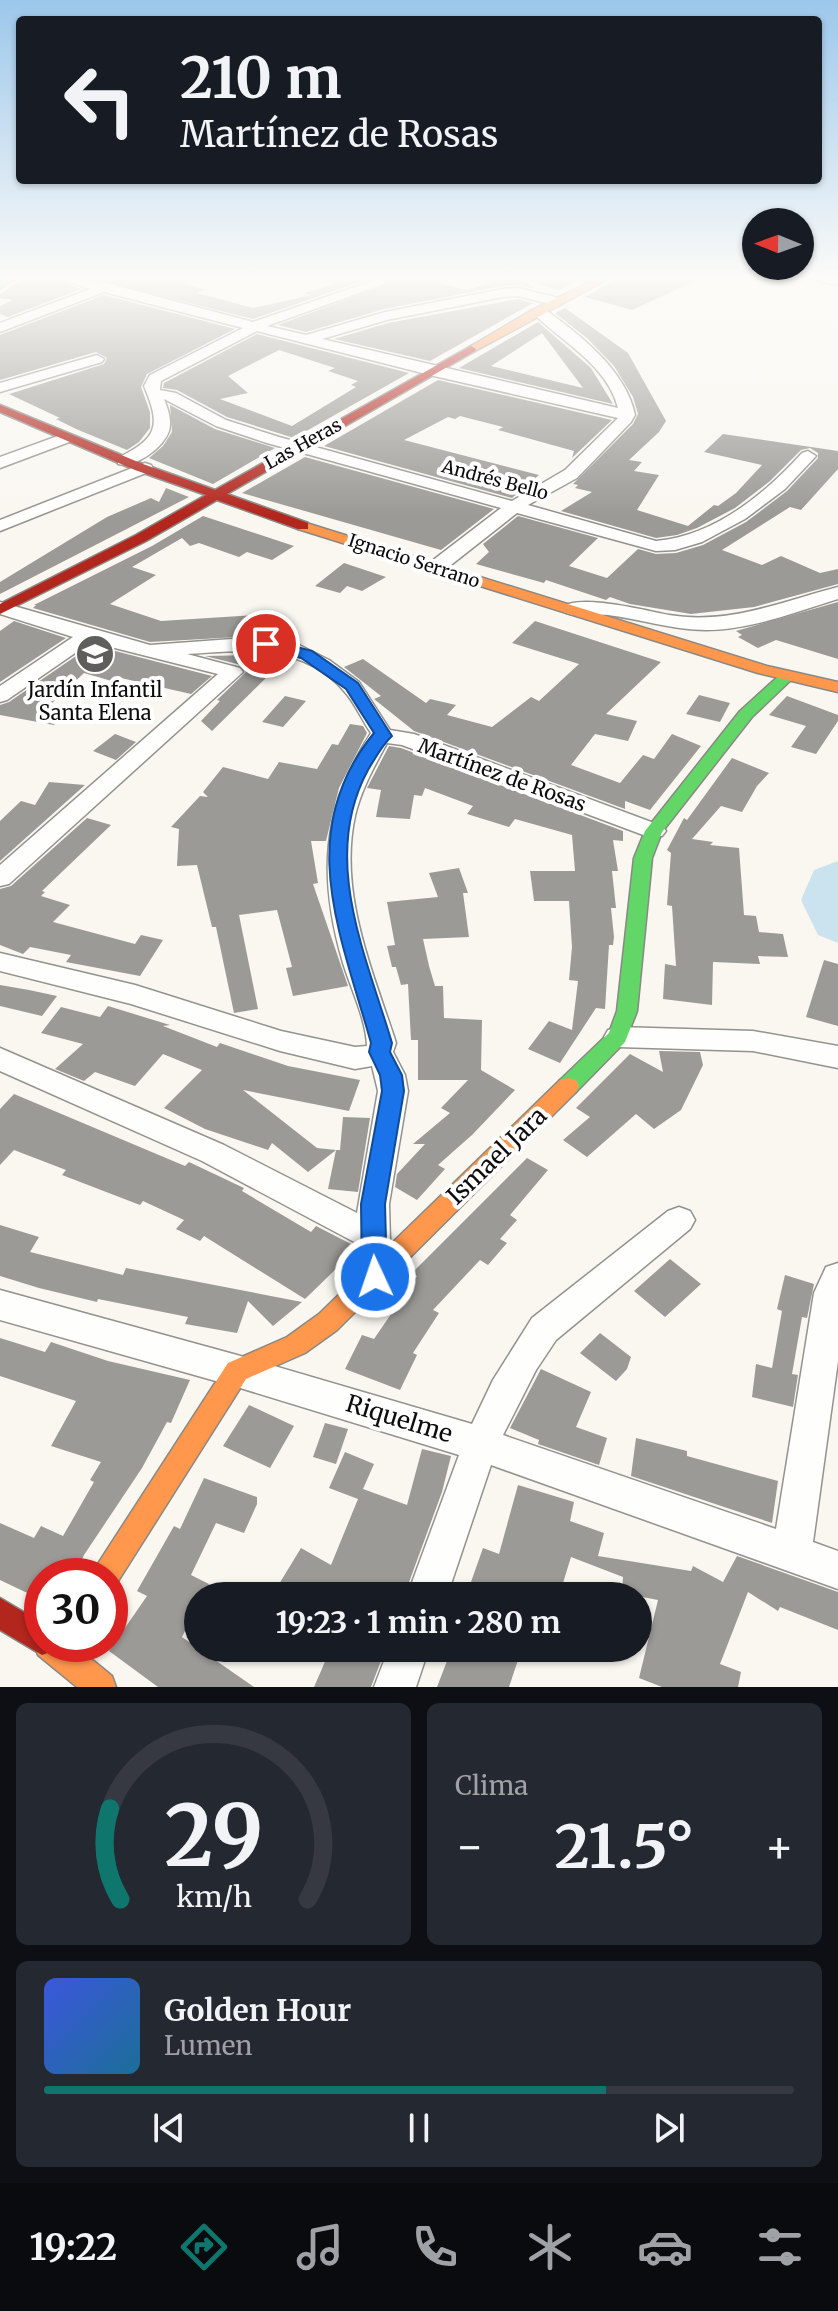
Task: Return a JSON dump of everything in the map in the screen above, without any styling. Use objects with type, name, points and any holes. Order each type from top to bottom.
[{"type":"street","points":[[124,461],[150,448],[162,435],[164,427],[151,383],[194,357]]},
{"type":"street","points":[[372,357],[627,415]]},
{"type":"street","name":"Las Heras","points":[[1,609],[141,538],[296,447],[460,357]]},
{"type":"street","points":[[435,568],[515,506],[571,474],[621,427],[628,405],[592,357]]},
{"type":"street","points":[[0,388],[97,359]]},
{"type":"street","name":"Andrés Bello","points":[[154,393],[171,396],[221,423],[296,447],[638,542],[676,545],[689,542],[767,497],[786,482],[808,456]]},
{"type":"street","name":"Ignacio Serrano","points":[[0,408],[66,438],[214,495],[435,568],[787,676],[838,687]]},
{"type":"street","points":[[0,463],[66,438]]},
{"type":"street","points":[[0,526],[145,468]]},
{"type":"street","points":[[570,609],[611,609],[662,620],[706,624],[745,618],[838,593]]},
{"type":"street","points":[[0,878],[233,672],[146,651],[1,609]]},
{"type":"street","points":[[0,696],[88,635]]},
{"type":"street","points":[[0,962],[135,995],[280,1041],[355,1058],[379,1052],[382,1043],[338,886],[337,846],[343,810],[354,780],[379,737],[383,736],[352,686],[322,664],[290,648],[246,644],[146,651]]},
{"type":"street","points":[[787,676],[746,714],[654,831],[643,858],[627,1011],[618,1037],[753,1041],[838,1057]]},
{"type":"street","name":"Martínez de Rosas","points":[[383,736],[406,739],[654,831]]},
{"type":"street","name":"Ismael Jara","points":[[237,1371],[296,1345],[328,1322],[618,1037]]},
{"type":"street","points":[[375,1277],[373,1204],[393,1091],[391,1075],[379,1052]]},
{"type":"street","points":[[0,1059],[213,1153],[373,1236]]},
{"type":"street","points":[[432,1582],[480,1444],[501,1398],[544,1329],[679,1220]]},
{"type":"street","points":[[792,1552],[831,1293],[838,1277]]},
{"type":"street","name":"Riquelme","points":[[0,1305],[237,1371],[480,1444],[838,1570]]},
{"type":"street","points":[[117,1558],[237,1371]]},
{"type":"street","points":[[0,1613],[24,1627]]},
{"type":"street","points":[[73,1662],[101,1687]]},
{"type":"street","points":[[395,1687],[404,1662]]},
{"type":"building","points":[[0,357],[80,357],[0,380]]},
{"type":"building","points":[[105,357],[181,357],[147,374],[141,387],[150,412],[150,428],[139,442],[127,450],[56,419],[60,418],[9,394],[104,364],[107,358]]},
{"type":"building","points":[[214,357],[266,357],[228,376],[248,393],[220,399],[292,426],[356,387],[351,385],[358,381],[328,371],[335,368],[300,357],[346,357],[409,373],[294,438],[227,417],[177,390],[163,388],[164,383]]},
{"type":"building","points":[[411,357],[438,357],[430,361]]},
{"type":"building","points":[[478,357],[505,357],[491,366],[583,388],[560,357],[578,357],[591,368],[613,404],[459,368]]},
{"type":"building","points":[[605,357],[630,357],[666,421],[659,432],[629,460],[642,462],[634,471],[659,475],[637,510],[688,526],[714,505],[718,506],[736,493],[762,465],[704,452],[723,434],[838,451],[838,469],[801,510],[790,507],[722,550],[762,565],[781,556],[820,573],[838,569],[838,584],[754,607],[691,614],[630,604],[610,597],[606,600],[546,580],[544,583],[476,564],[489,552],[483,544],[518,516],[598,538],[569,566],[607,578],[638,549],[656,554],[676,553],[703,545],[746,522],[787,491],[818,458],[818,453],[810,448],[801,450],[770,481],[735,508],[677,535],[656,538],[561,511],[592,492],[575,488],[578,485],[573,484],[633,424],[638,414],[633,397]]},
{"type":"building","points":[[438,380],[612,420],[572,458],[574,451],[460,416],[455,419],[448,417],[404,440],[539,475],[512,498],[324,446]]},
{"type":"building","points":[[170,405],[215,429],[275,448],[213,484],[149,458],[163,446],[172,432]]},
{"type":"building","points":[[305,457],[494,509],[441,550],[242,493]]},
{"type":"building","points":[[166,488],[189,497],[0,594],[0,582],[107,517],[151,498],[159,502]]},
{"type":"building","points":[[203,516],[294,546],[272,560],[247,552],[239,557],[199,543],[190,546],[182,538],[132,567],[156,575],[110,604],[161,621],[257,615],[258,636],[150,642],[33,608],[34,605],[152,546]]},
{"type":"building","points":[[344,563],[386,577],[362,591],[347,586],[340,593],[315,586]]},
{"type":"building","points":[[838,602],[838,659],[776,640],[758,648],[738,637],[742,635],[736,631]]},
{"type":"building","points":[[14,621],[66,638],[0,682],[0,631]]},
{"type":"building","points":[[535,621],[661,662],[606,714],[637,721],[628,741],[595,734],[571,765],[620,783],[643,755],[654,759],[672,734],[701,746],[650,810],[625,801],[625,809],[414,731],[374,699],[381,696],[344,667],[363,659],[426,703],[430,699],[456,705],[447,715],[492,727],[531,697],[539,701],[579,664],[512,643]]},
{"type":"building","points":[[92,645],[212,676],[191,694],[121,678],[115,682],[84,673],[50,705],[68,709],[54,725],[0,715],[0,705],[9,702]]},
{"type":"building","points":[[263,655],[259,659],[279,665],[212,731],[201,721],[220,701],[217,700],[246,672],[241,665],[205,656]]},
{"type":"building","points":[[699,695],[730,703],[720,722],[686,714]]},
{"type":"building","points":[[285,696],[306,701],[283,727],[262,722]]},
{"type":"building","points":[[787,696],[838,715],[838,721],[816,754],[791,747],[806,726],[769,715]]},
{"type":"building","points":[[350,724],[363,726],[367,733],[339,788],[326,841],[311,841],[318,883],[313,884],[348,986],[293,996],[286,968],[292,967],[277,910],[239,915],[258,1009],[234,1013],[216,927],[212,927],[197,865],[177,866],[179,829],[171,827],[200,796],[208,797],[203,792],[223,767],[268,779],[279,762],[317,769],[332,744],[338,745]]},
{"type":"building","points":[[115,734],[136,742],[116,760],[93,751]]},
{"type":"building","points":[[389,746],[623,831],[623,841],[613,840],[618,871],[612,871],[616,908],[611,908],[614,937],[613,945],[609,945],[605,1009],[596,1008],[560,1063],[528,1049],[549,1021],[572,1030],[578,981],[569,980],[572,947],[569,901],[534,901],[530,871],[575,871],[572,835],[515,819],[509,827],[467,814],[473,806],[425,788],[422,796],[414,795],[410,819],[376,817],[381,790],[367,788]]},
{"type":"building","points":[[732,758],[769,773],[757,786],[742,812],[721,806],[692,839],[713,842],[710,845],[739,848],[744,915],[756,916],[759,932],[783,934],[788,957],[758,956],[760,964],[713,962],[712,1005],[663,999],[665,964],[676,966],[672,906],[667,905],[671,853],[667,850],[684,818],[687,820]]},
{"type":"building","points":[[49,782],[85,785],[0,861],[0,821],[21,801],[35,805]]},
{"type":"building","points":[[87,818],[111,825],[42,891],[45,892],[41,896],[70,905],[53,922],[135,944],[141,935],[163,940],[140,976],[66,962],[71,955],[30,947],[23,954],[0,945],[0,889],[11,886]]},
{"type":"building","points":[[459,868],[468,893],[463,893],[469,937],[423,939],[429,966],[435,986],[443,986],[444,1018],[482,1020],[481,1070],[515,1090],[438,1165],[445,1169],[417,1200],[395,1187],[397,1174],[425,1144],[413,1144],[450,1113],[441,1108],[468,1080],[418,1080],[418,1040],[411,1040],[408,984],[401,985],[387,946],[395,945],[387,902],[438,897],[429,873]]},
{"type":"building","points":[[824,960],[838,964],[838,1026],[806,1017]]},
{"type":"building","points":[[0,985],[57,996],[42,1016],[0,1006]]},
{"type":"building","points":[[108,1006],[170,1025],[163,1026],[217,1047],[220,1043],[288,1066],[360,1080],[349,1111],[243,1090],[317,1148],[336,1150],[308,1172],[272,1143],[268,1150],[205,1129],[164,1108],[202,1070],[163,1054],[135,1086],[95,1072],[84,1081],[55,1069],[83,1044],[41,1033],[61,1007],[100,1017]]},
{"type":"building","points":[[659,1051],[700,1052],[703,1065],[681,1110],[654,1129],[636,1114],[587,1157],[563,1140],[590,1117],[576,1108],[630,1054],[663,1072]]},
{"type":"building","points":[[14,1094],[185,1166],[189,1162],[244,1188],[242,1191],[311,1232],[316,1226],[353,1245],[337,1268],[305,1299],[204,1236],[200,1241],[176,1229],[184,1220],[143,1201],[140,1205],[62,1175],[66,1170],[14,1150],[0,1165],[0,1109]]},
{"type":"building","points":[[343,1117],[370,1118],[358,1192],[328,1189],[336,1150],[340,1150]]},
{"type":"building","points":[[527,1158],[548,1170],[510,1215],[517,1220],[500,1239],[507,1243],[488,1265],[480,1260],[433,1310],[439,1313],[413,1353],[417,1355],[400,1390],[345,1369],[362,1335],[374,1339],[417,1276],[412,1273]]},
{"type":"building","points":[[0,1225],[39,1237],[30,1252],[123,1275],[126,1268],[302,1302],[273,1326],[248,1301],[237,1333],[185,1324],[188,1317],[98,1299],[97,1302],[39,1288],[0,1276]]},
{"type":"building","points":[[670,1259],[701,1284],[665,1317],[634,1291]]},
{"type":"building","points":[[785,1275],[814,1284],[807,1318],[802,1317],[792,1374],[798,1375],[793,1407],[752,1397],[756,1364],[772,1368],[782,1311],[777,1309]]},
{"type":"building","points":[[600,1333],[631,1357],[627,1369],[616,1381],[580,1353]]},
{"type":"building","points":[[0,1338],[45,1352],[51,1342],[108,1361],[190,1380],[171,1423],[167,1422],[142,1468],[83,1558],[24,1558],[24,1591],[0,1580],[0,1523],[34,1538],[41,1526],[63,1536],[94,1482],[90,1480],[101,1462],[51,1446],[76,1401],[0,1376]]},
{"type":"building","points":[[541,1369],[591,1392],[576,1427],[607,1438],[599,1465],[538,1444],[539,1440],[510,1428]]},
{"type":"building","points":[[249,1405],[294,1426],[270,1468],[223,1446]]},
{"type":"building","points":[[325,1423],[348,1429],[336,1464],[313,1457]]},
{"type":"building","points":[[636,1438],[687,1451],[687,1456],[778,1481],[772,1523],[631,1476]]},
{"type":"building","points":[[422,1449],[451,1456],[442,1492],[409,1582],[280,1582],[301,1548],[331,1565],[358,1499],[329,1488],[345,1452],[374,1464],[363,1489],[407,1505]]},
{"type":"building","points":[[204,1478],[257,1497],[244,1533],[216,1523],[191,1575],[205,1582],[184,1582],[182,1637],[184,1662],[218,1662],[254,1687],[158,1687],[124,1662],[128,1662],[128,1624],[147,1596],[137,1591],[174,1526],[180,1529]]},
{"type":"building","points":[[518,1485],[574,1502],[570,1521],[604,1533],[598,1556],[691,1571],[693,1566],[723,1582],[737,1556],[838,1592],[838,1630],[780,1607],[778,1611],[748,1592],[720,1664],[741,1672],[738,1687],[662,1687],[639,1678],[643,1662],[652,1662],[652,1625],[658,1600],[652,1599],[652,1582],[623,1582],[623,1577],[571,1557],[563,1582],[471,1582],[483,1548],[499,1554]]},
{"type":"building","points":[[325,1662],[381,1662],[371,1687],[314,1687]]},
{"type":"building","points":[[447,1662],[517,1662],[509,1687],[437,1687]]},
{"type":"waterway","points":[[838,874],[829,879],[822,900],[833,925],[838,929]]},
{"type":"traffic: fast","points":[[568,1086],[618,1037],[627,1011],[643,858],[654,831],[746,714],[787,676]]},
{"type":"traffic: slow","points":[[303,526],[763,670],[838,687]]},
{"type":"traffic: slow","points":[[117,1558],[237,1371],[296,1345],[328,1322],[568,1086]]},
{"type":"traffic: slow","points":[[71,1662],[101,1687]]},
{"type":"traffic: jam","points":[[0,610],[141,538],[458,357]]},
{"type":"traffic: jam","points":[[0,408],[139,467],[303,526]]},
{"type":"traffic: jam","points":[[0,1613],[24,1628]]},
{"type":"place","name":"Jardín Infantil Santa Elena","points":[[95,654]]},
{"type":"route","points":[[266,644],[290,648],[306,655],[352,686],[383,736],[369,751],[354,780],[343,810],[337,846],[338,886],[382,1043],[379,1052],[391,1075],[393,1091],[393,1106],[373,1204],[375,1277]]}]
